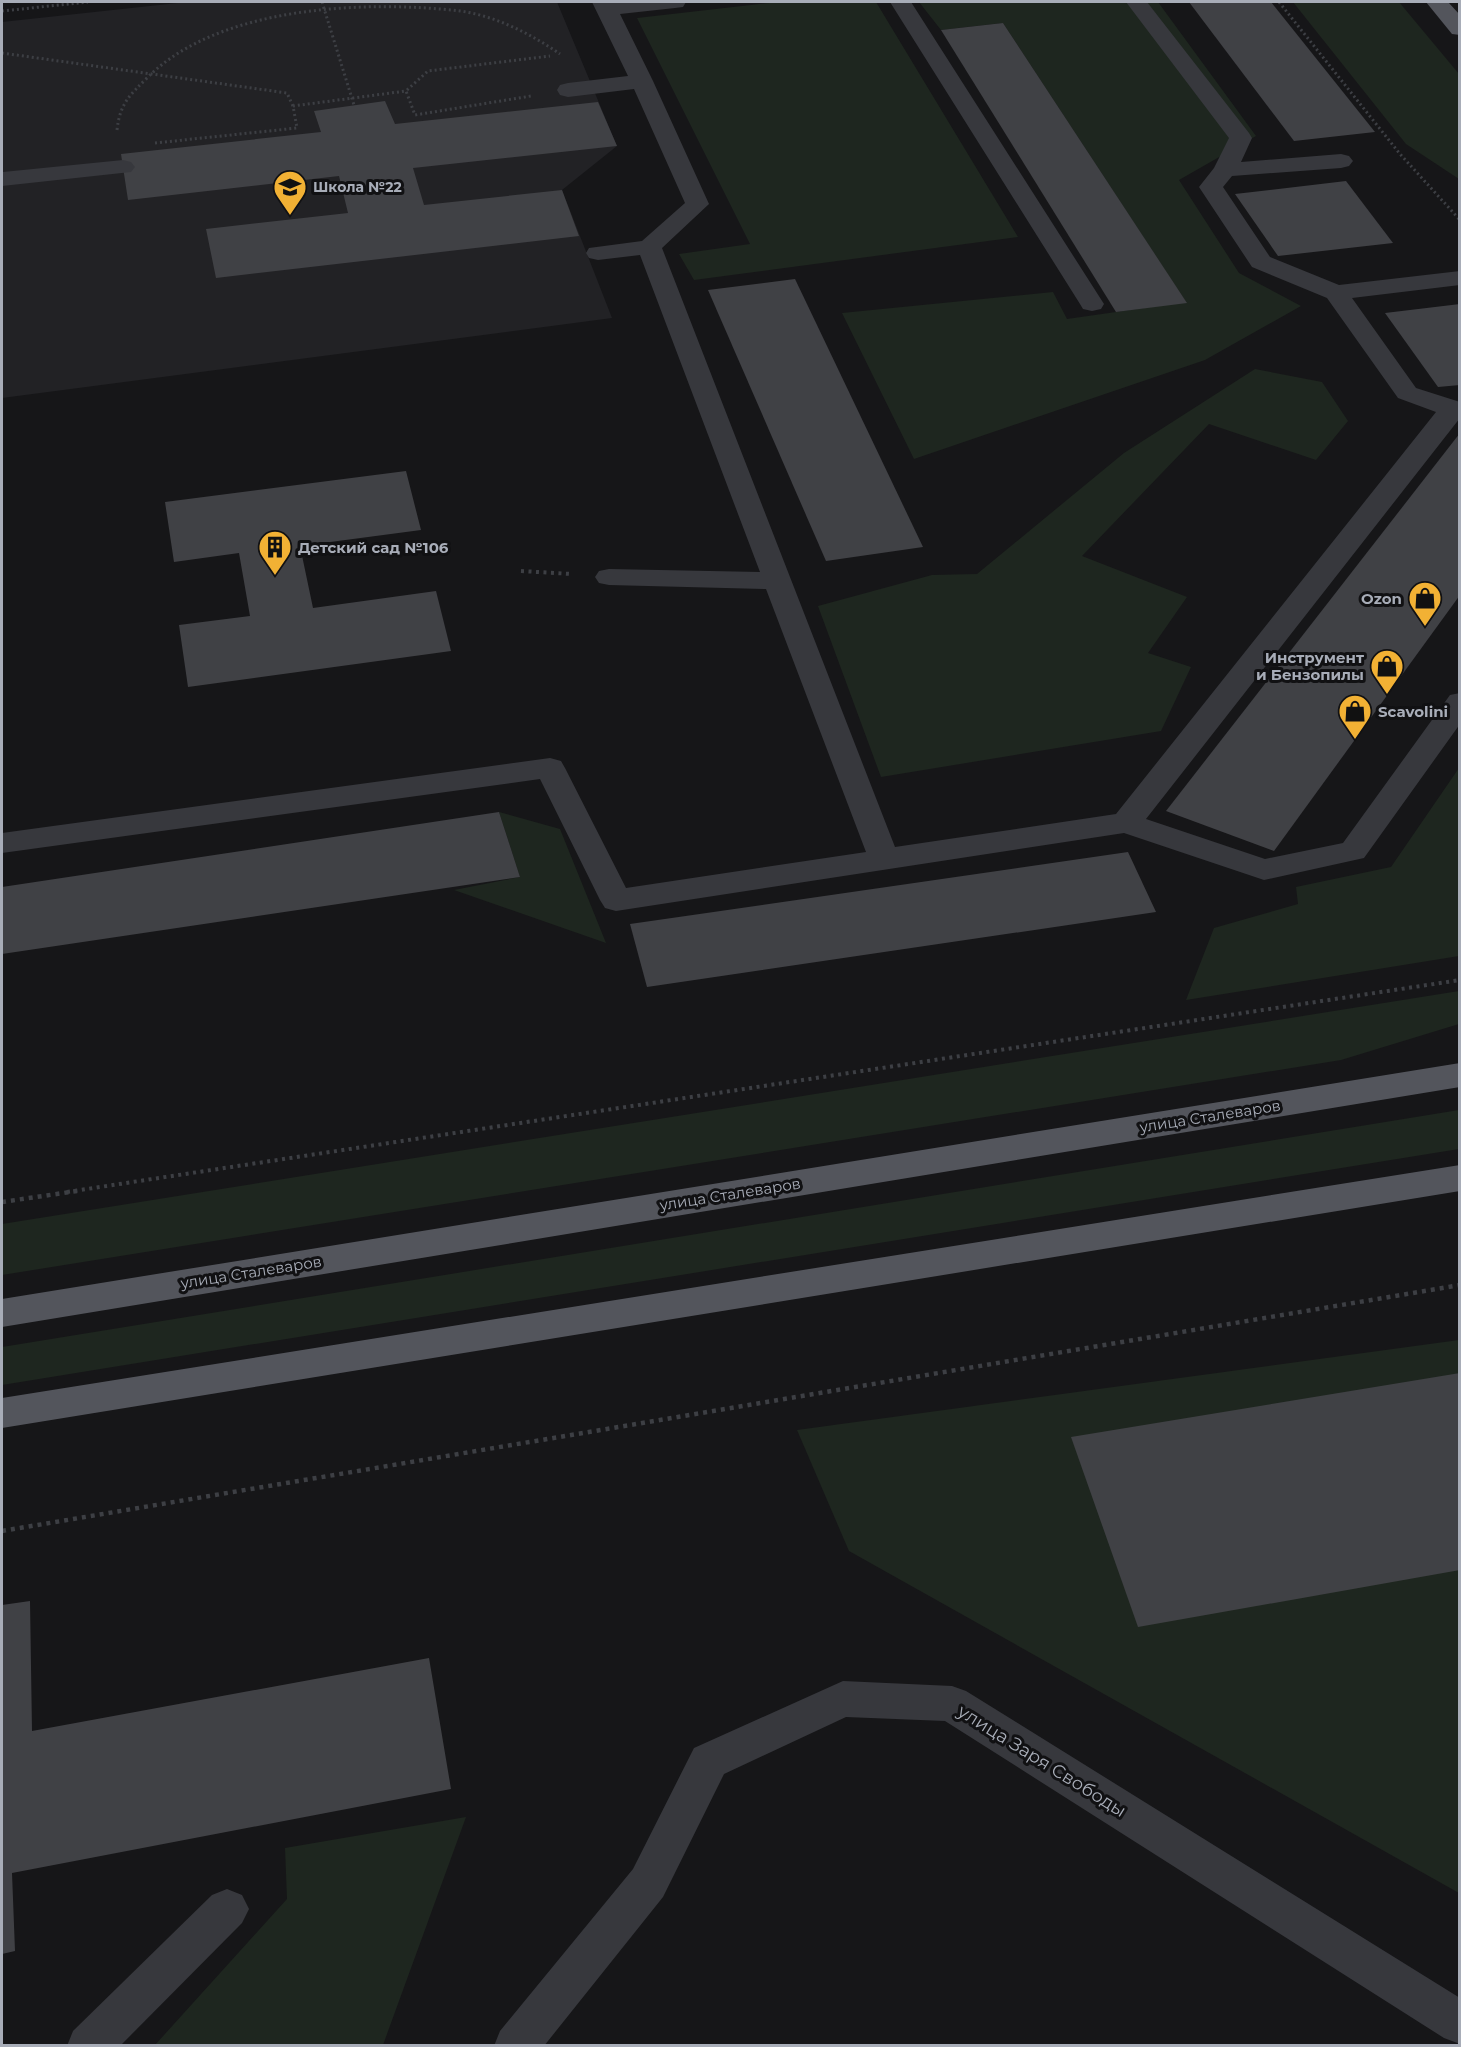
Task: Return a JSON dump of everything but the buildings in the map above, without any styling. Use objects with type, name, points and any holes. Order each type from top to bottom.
[{"type":"main road","points":[[1437,2],[1460,29]]},
{"type":"main road","name":"улица Сталеваров","points":[[2,1313],[1460,1075]]},
{"type":"main road","points":[[2,1413],[1460,1178]]},
{"type":"street","points":[[598,253],[649,247],[697,204],[605,5],[675,2]]},
{"type":"street","points":[[900,2],[1092,304]]},
{"type":"street","points":[[1136,2],[1240,138],[1225,170],[1211,187],[1261,262],[1336,293],[1460,278]]},
{"type":"street","points":[[568,90],[642,81]]},
{"type":"street","points":[[1225,170],[1341,161]]},
{"type":"street","points":[[3,181],[123,167]]},
{"type":"street","points":[[649,247],[884,859]]},
{"type":"street","points":[[1126,823],[1456,409],[1407,393],[1336,293]]},
{"type":"street","points":[[609,577],[779,581]]},
{"type":"street","points":[[2,843],[550,768],[616,900],[1126,823],[1264,870],[1353,851],[1460,702]]},
{"type":"street","name":"улица Заря Свободы","points":[[516,2046],[648,1882],[709,1761],[843,1699],[952,1704],[1460,2023]]},
{"type":"street","points":[[89,2046],[227,1909]]},
{"type":"path","points":[[2,11],[88,2]]},
{"type":"path","points":[[322,2],[354,105]]},
{"type":"path","points":[[1279,2],[1400,154],[1460,220]]},
{"type":"path","points":[[278,11],[324,6],[395,4],[460,11],[498,21],[546,44],[561,54]]},
{"type":"path","points":[[74,172],[114,147],[121,108],[147,73],[176,49],[220,27],[268,14]]},
{"type":"path","points":[[292,106],[406,91],[428,71],[625,47]]},
{"type":"path","points":[[2,53],[287,93],[297,128],[148,144]]},
{"type":"path","points":[[406,91],[415,115],[568,90]]},
{"type":"path","points":[[521,571],[609,577]]},
{"type":"path","points":[[2,1202],[1460,980]]},
{"type":"path","points":[[2,1532],[1460,1285]]},
{"type":"shaded area","name":"Школа №22","points":[[187,2],[557,2],[617,146],[562,190],[612,318],[2,398],[2,22]]},
{"type":"shaded area","points":[[778,2],[876,2],[1018,237],[694,280],[679,254],[750,244],[637,18]]},
{"type":"shaded area","points":[[919,2],[1158,2],[1256,136],[1179,180],[1239,273],[1301,306],[1205,360],[914,459],[842,313],[1053,292],[1067,319],[1186,302],[1003,23],[941,30]]},
{"type":"shaded area","points":[[1293,2],[1399,2],[1459,74],[1459,179],[1406,144]]},
{"type":"shaded area","points":[[1255,369],[1322,382],[1348,421],[1316,460],[1209,424],[1082,556],[1187,597],[1148,653],[1191,667],[1161,731],[881,777],[818,606],[932,575],[977,574],[1124,453]]},
{"type":"shaded area","points":[[1459,768],[1459,956],[1186,1000],[1214,928],[1298,904],[1296,887],[1391,867]]},
{"type":"shaded area","points":[[499,812],[560,829],[606,943],[454,890],[520,877]]},
{"type":"shaded area","points":[[1459,991],[1459,1024],[1341,1060],[2,1275],[2,1224]]},
{"type":"shaded area","points":[[1459,1110],[1459,1149],[2,1385],[2,1347]]},
{"type":"shaded area","points":[[1459,1340],[1459,1893],[849,1551],[797,1430]]},
{"type":"shaded area","points":[[466,1817],[383,2045],[155,2045],[287,1899],[285,1848]]},
{"type":"place","name":"Школа №22","points":[[290,216]]},
{"type":"place","name":"Детский сад №106","points":[[275,576]]},
{"type":"place","name":"Ozon","points":[[1425,627]]},
{"type":"place","name":"Инструмент и Бензопилы","points":[[1387,695]]},
{"type":"place","name":"Scavolini","points":[[1355,740]]}]
